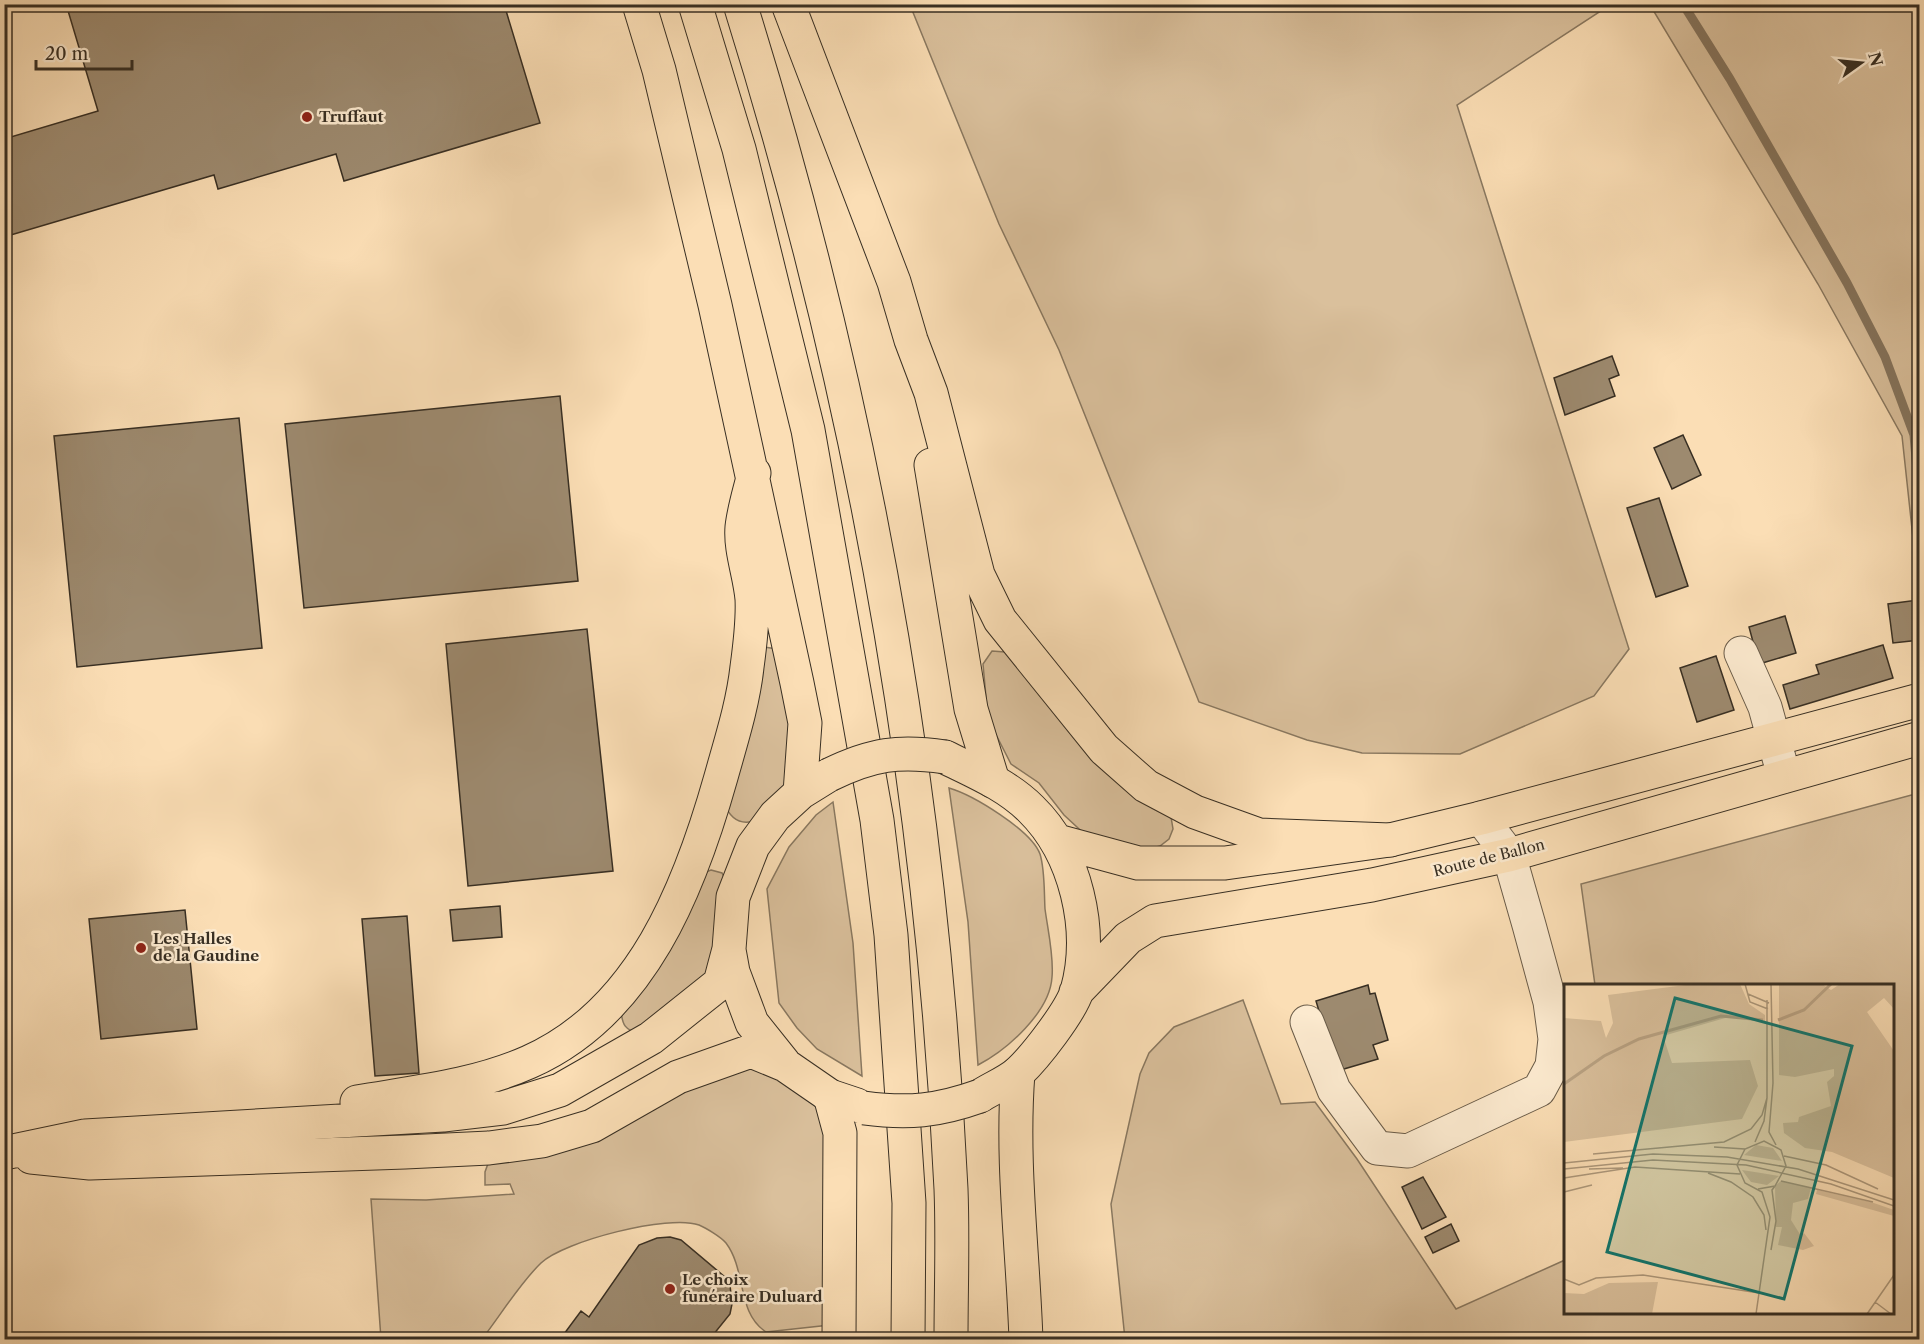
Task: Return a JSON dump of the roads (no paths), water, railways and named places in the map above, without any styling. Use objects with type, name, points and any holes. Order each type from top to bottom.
[{"type":"main road","points":[[639,4],[659,70],[754,473],[805,723],[800,793]]},
{"type":"main road","points":[[695,4],[739,149],[808,430],[875,808],[891,935],[909,1203],[908,1340]]},
{"type":"main road","points":[[740,4],[782,140],[847,408],[897,671],[933,924],[951,1192],[951,1340]]},
{"type":"main road","points":[[788,4],[894,282],[911,340],[931,393],[978,575],[1000,620],[1104,749],[1146,786],[1195,812],[1259,835],[1390,840]]},
{"type":"main road","points":[[911,340],[971,709],[993,781]]},
{"type":"main road","points":[[199,1128],[457,1084],[501,1073],[532,1061],[560,1044],[617,995],[655,944],[684,887],[713,807],[730,744],[747,668],[752,600],[742,528],[754,473]]},
{"type":"main road","points":[[1057,841],[1138,863],[1225,863],[1390,840],[1481,818],[1920,700]]},
{"type":"main road","name":"Route de Ballon","points":[[1076,992],[1128,938],[1155,921],[1372,885],[1509,855],[1920,738]]},
{"type":"main road","points":[[911,752],[945,757],[993,781],[1030,808],[1057,841],[1080,902],[1082,957],[1076,992],[1050,1035],[1018,1073],[980,1096],[946,1108],[899,1113],[864,1108],[830,1096],[785,1065],[751,1051],[678,1077],[592,1126],[542,1141],[494,1147],[90,1163],[4,1153],[85,1136],[443,1115],[503,1108],[560,1090],[651,1038],[720,983],[729,949],[733,897],[753,846],[775,816],[800,793],[860,759],[911,752]]},
{"type":"main road","points":[[729,949],[733,972],[752,1023],[785,1065]]},
{"type":"main road","points":[[1018,1073],[1015,1155],[1023,1249],[1026,1340]]},
{"type":"main road","points":[[830,1096],[840,1133],[839,1340]]},
{"type":"lane","points":[[1741,653],[1765,707],[1784,776]]},
{"type":"lane","points":[[1307,1022],[1334,1090],[1377,1148],[1408,1151],[1539,1090],[1552,1066],[1556,1039],[1550,1002],[1509,855],[1481,818]]},
{"type":"waterway","points":[[1683,4],[1730,79],[1847,283],[1885,357],[1914,435],[1920,507]]},
{"type":"place","name":"Truffaut","points":[[307,117]]},
{"type":"place","name":"Les Halles de la Gaudine","points":[[141,948]]},
{"type":"place","name":"Le choix funéraire Duluard","points":[[670,1289]]}]
